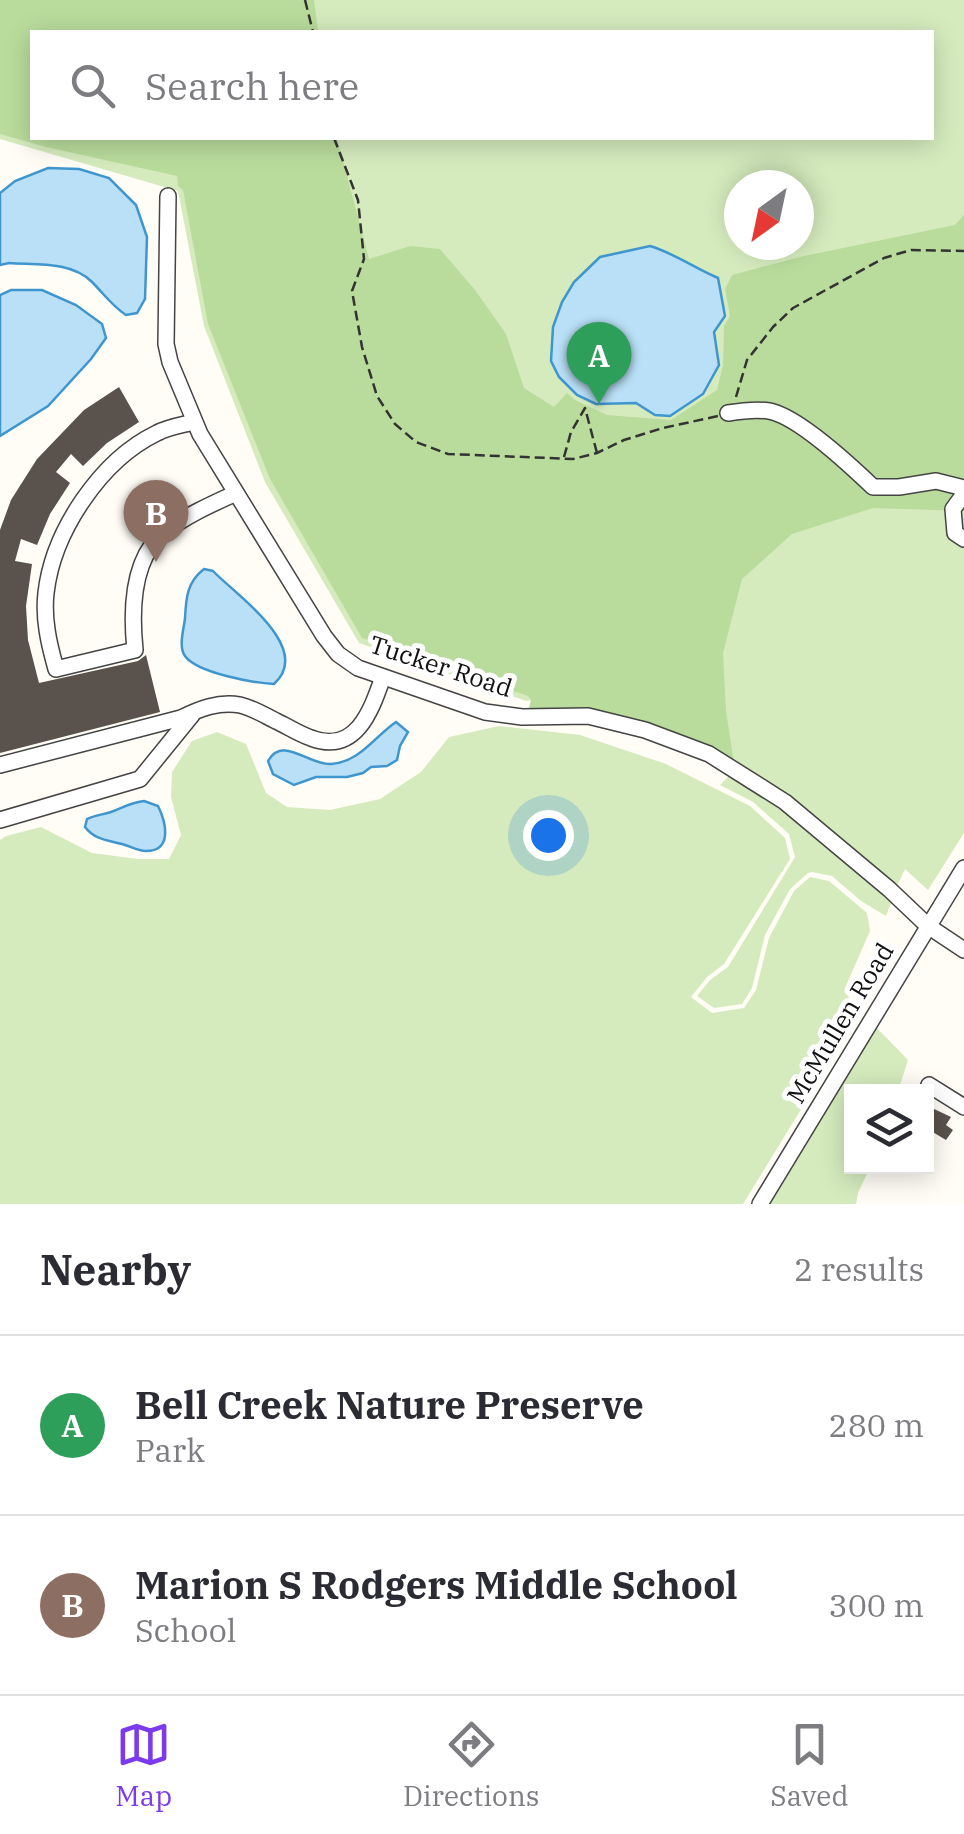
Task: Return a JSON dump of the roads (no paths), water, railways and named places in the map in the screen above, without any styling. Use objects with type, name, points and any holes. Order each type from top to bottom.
[{"type":"street","name":"Tucker Road","points":[[168,196],[166,344],[170,362],[194,422],[330,645],[347,662],[382,678],[485,712],[522,717],[588,716],[645,730],[709,754],[785,802],[928,926],[964,950]]},
{"type":"street","points":[[728,413],[770,411],[794,422],[873,487],[936,481],[964,491],[953,509],[955,533],[964,539]]},
{"type":"street","points":[[194,422],[157,432],[116,461],[80,503],[57,550],[46,593],[48,639],[56,669],[135,650],[134,589],[143,562],[162,534],[236,492]]},
{"type":"street","points":[[0,765],[180,718],[215,705],[239,705],[312,738],[337,740],[359,729],[382,678]]},
{"type":"street","points":[[0,820],[140,779],[194,712]]},
{"type":"street","name":"McMullen Road","points":[[760,1204],[964,868]]},
{"type":"street","points":[[934,1089],[964,1107]]},
{"type":"water","points":[[48,168],[79,169],[109,178],[136,205],[147,237],[145,299],[137,313],[126,315],[74,270],[42,264],[0,265],[0,193],[15,181]]},
{"type":"water","points":[[650,246],[718,278],[725,316],[714,332],[719,365],[703,394],[670,416],[655,415],[636,403],[596,404],[577,395],[559,377],[551,361],[553,327],[574,282],[600,257]]},
{"type":"water","points":[[11,290],[42,290],[76,305],[102,324],[106,338],[48,406],[0,436],[0,295]]},
{"type":"water","points":[[204,569],[213,571],[253,608],[279,639],[285,655],[284,670],[274,684],[213,672],[185,656],[182,642],[187,597],[194,579]]},
{"type":"water","points":[[396,722],[408,732],[397,760],[387,766],[371,767],[347,777],[316,777],[294,785],[273,774],[268,761],[274,754],[288,751],[322,763],[341,762],[359,754]]},
{"type":"water","points":[[144,801],[158,806],[163,820],[164,841],[155,850],[140,850],[102,839],[85,827],[87,819]]},
{"type":"place","name":"Bell Creek Nature Preserve","points":[[599,404]]},
{"type":"place","name":"Marion S Rodgers Middle School","points":[[156,562]]}]
